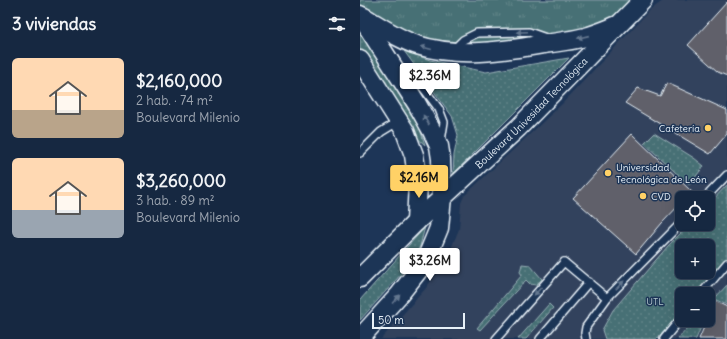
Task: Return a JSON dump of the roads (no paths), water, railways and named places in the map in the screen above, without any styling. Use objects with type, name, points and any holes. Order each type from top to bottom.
[{"type":"street","name":"Boulevard Univesidad Tecnológica","points":[[360,278],[442,197],[518,128],[643,0]]},
{"type":"street","points":[[360,15],[396,37],[433,50],[450,51],[479,52],[559,42],[590,36],[620,25]]},
{"type":"street","points":[[360,15],[432,130],[441,159],[442,197],[439,228],[425,262],[399,295],[360,338]]},
{"type":"street","points":[[360,60],[399,121],[411,144],[417,168],[418,196],[416,222]]},
{"type":"lane","points":[[360,153],[381,132],[399,121]]},
{"type":"lane","points":[[712,191],[727,175]]},
{"type":"lane","points":[[586,339],[586,327],[607,298],[675,229]]},
{"type":"lane","points":[[496,339],[564,262],[607,298]]},
{"type":"lane","points":[[707,287],[727,263]]},
{"type":"lane","points":[[540,339],[589,282]]},
{"type":"lane","points":[[664,339],[675,326]]},
{"type":"place","name":"Cafetería","points":[[708,128]]},
{"type":"place","name":"Universidad Tecnológica de León","points":[[608,173]]},
{"type":"place","name":"CVD","points":[[643,196]]},
{"type":"park label","name":"UTL","points":[[655,301]]}]
